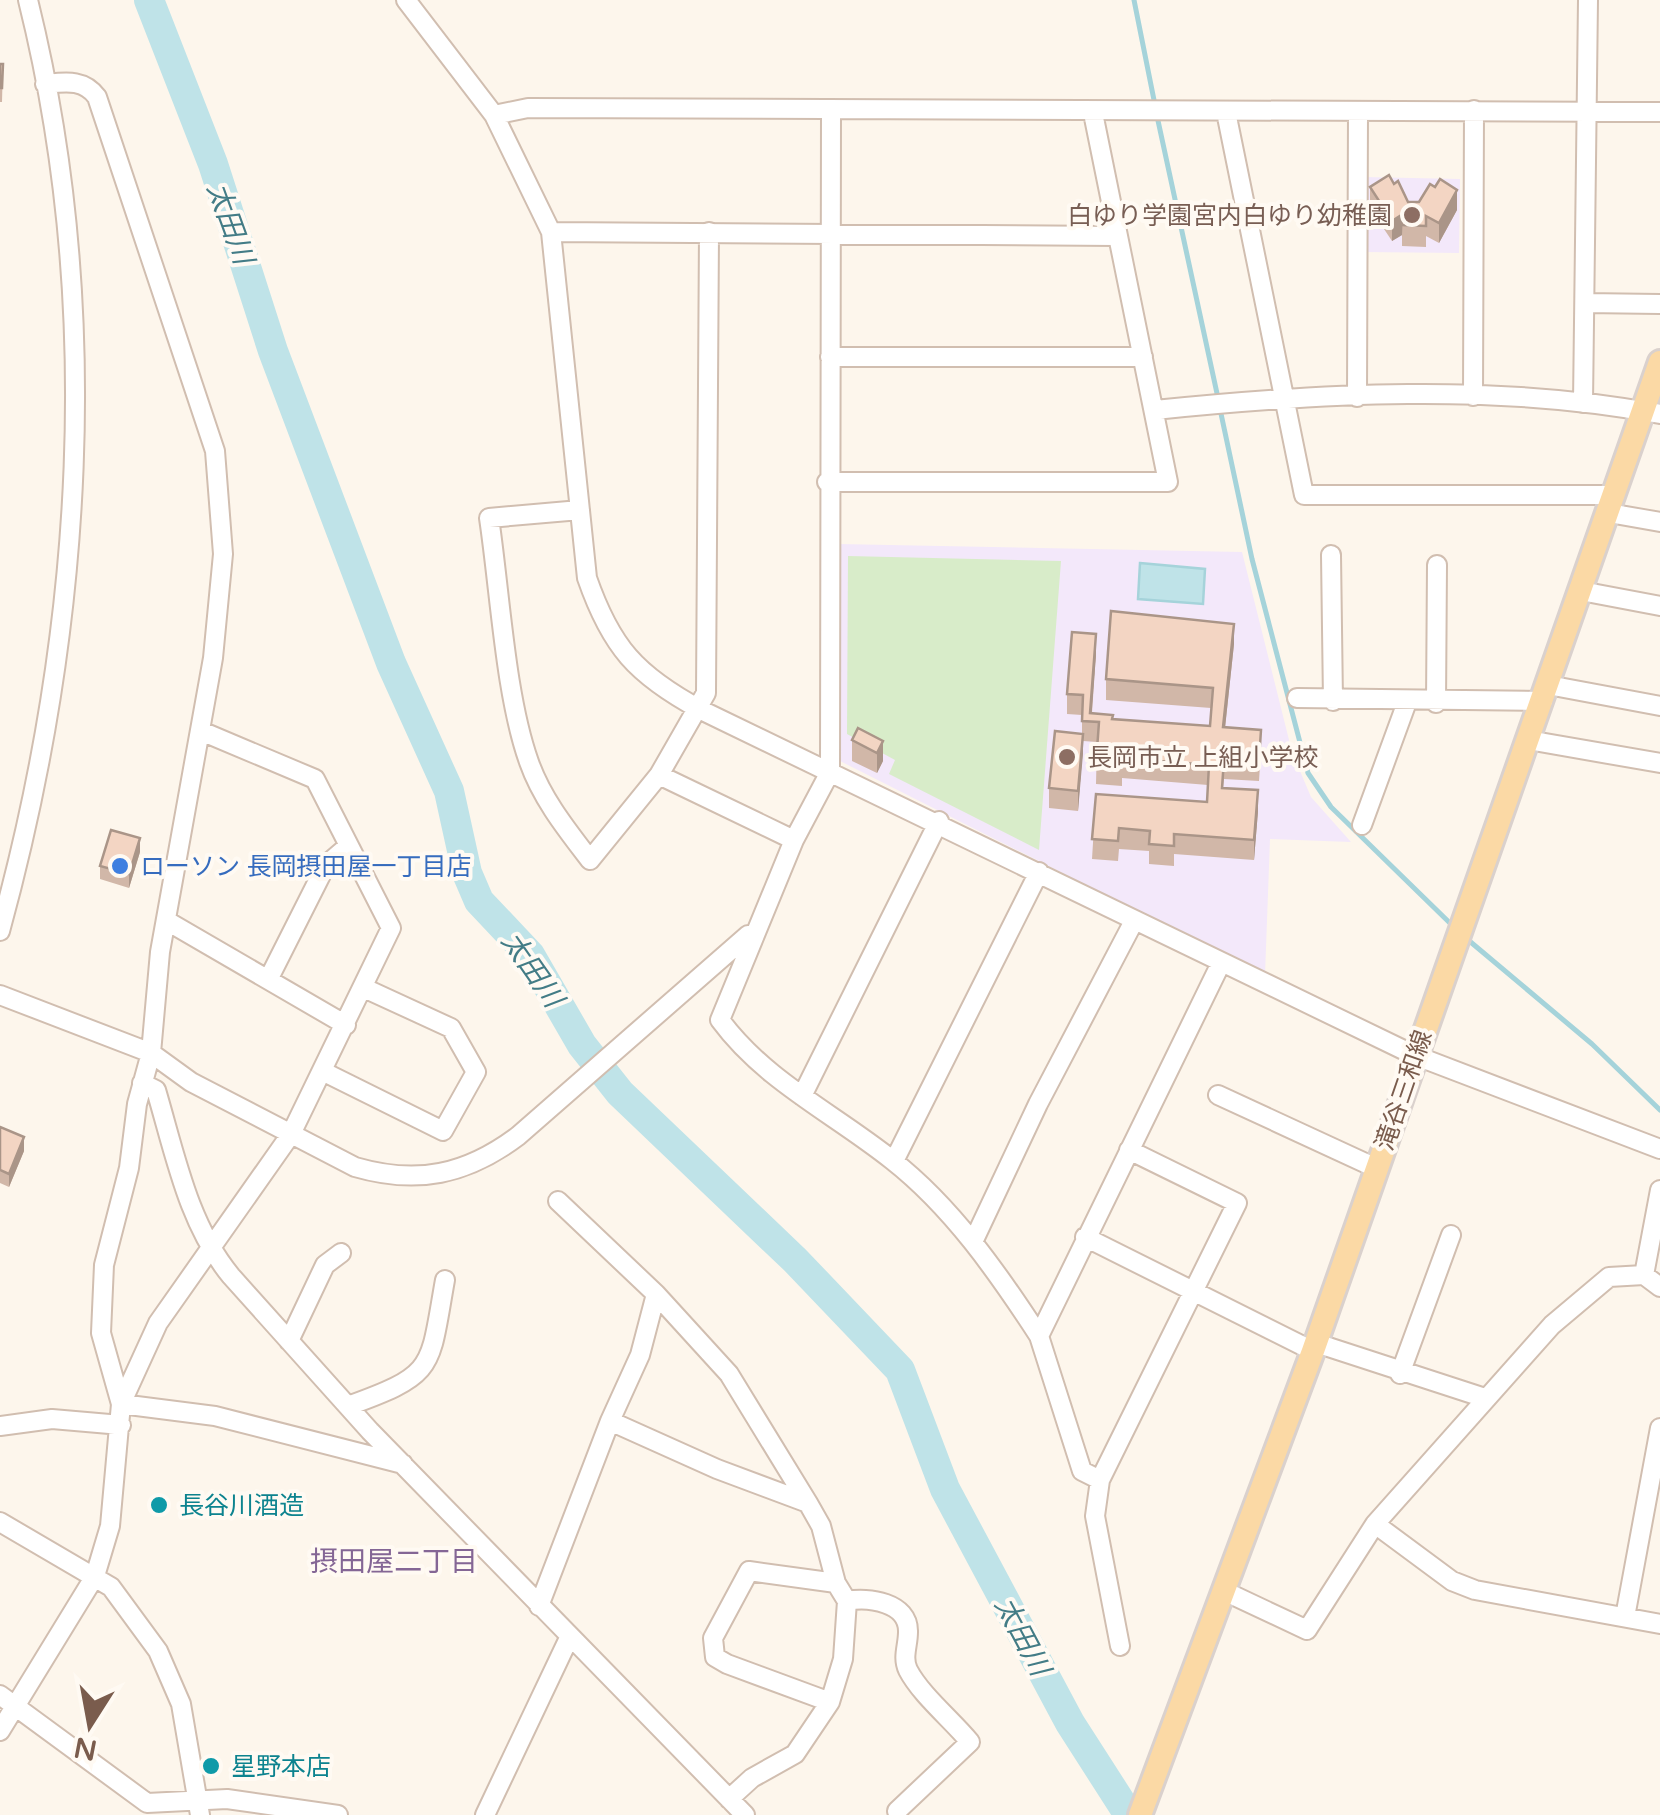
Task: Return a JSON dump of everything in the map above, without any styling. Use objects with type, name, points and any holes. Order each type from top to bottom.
[{"type":"main road","name":"滝谷三和線","points":[[1140,1815],[1314,1347],[1611,504],[1652,412],[1660,362]]},
{"type":"street","points":[[0,930],[54,692],[74,488],[67,246],[45,84],[28,0]]},
{"type":"street","points":[[406,0],[494,115],[551,232],[587,578],[603,622],[642,673],[701,710],[939,821],[1134,921],[1414,1055],[1660,1149]]},
{"type":"street","points":[[1584,403],[1588,0]]},
{"type":"street","points":[[0,1730],[7,1701],[96,1576],[110,1526],[121,1404],[102,1333],[100,1299],[118,1196],[130,1168],[142,1084],[151,1053],[166,922],[201,731],[223,554],[221,487],[214,451],[97,97],[89,86],[79,83],[45,84]]},
{"type":"street","points":[[494,115],[528,108],[1358,114],[1474,110],[1660,112]]},
{"type":"street","points":[[1473,396],[1474,110]]},
{"type":"street","points":[[831,111],[830,772],[794,840],[720,1020],[742,1050],[894,1162],[973,1242],[1040,1336],[1082,1470],[1100,1480]]},
{"type":"street","points":[[1226,112],[1304,495],[1611,504],[1660,522]]},
{"type":"street","points":[[828,482],[1168,482],[1093,113]]},
{"type":"street","points":[[1357,396],[1358,114]]},
{"type":"street","points":[[551,232],[1116,236]]},
{"type":"street","points":[[580,510],[490,518],[516,704],[530,765],[566,829],[590,860],[659,776],[701,710],[706,693],[710,564],[709,232]]},
{"type":"street","points":[[1585,303],[1660,304]]},
{"type":"street","points":[[830,357],[1143,357]]},
{"type":"street","points":[[1155,410],[1285,397],[1473,396],[1652,412]]},
{"type":"street","points":[[1332,555],[1333,701]]},
{"type":"street","points":[[1436,703],[1437,565]]},
{"type":"street","points":[[1581,591],[1660,606]]},
{"type":"street","points":[[1297,698],[1436,703],[1545,693],[1660,706]]},
{"type":"street","points":[[1362,825],[1407,702]]},
{"type":"street","points":[[121,1404],[158,1324],[292,1134],[391,928],[315,779],[201,731]]},
{"type":"street","points":[[1528,740],[1660,763]]},
{"type":"street","points":[[659,776],[794,840]]},
{"type":"street","points":[[802,1096],[939,821]]},
{"type":"street","points":[[269,978],[326,865],[347,847]]},
{"type":"street","points":[[894,1162],[1039,872]]},
{"type":"street","points":[[973,1242],[1038,1104],[1134,921]]},
{"type":"street","points":[[166,922],[346,1024]]},
{"type":"street","points":[[0,996],[151,1053],[191,1082],[355,1167],[426,1178],[484,1158],[538,1120],[756,928]]},
{"type":"street","points":[[1040,1336],[1084,1237],[1220,963]]},
{"type":"street","points":[[324,1072],[443,1131],[476,1072],[450,1028],[364,988]]},
{"type":"street","points":[[142,1084],[156,1090],[184,1190],[218,1260],[348,1406],[569,1638],[745,1815]]},
{"type":"street","points":[[1218,1095],[1376,1168]]},
{"type":"street","points":[[1120,1646],[1095,1516],[1100,1480],[1237,1203],[1129,1150]]},
{"type":"street","points":[[1644,1275],[1660,1190]]},
{"type":"street","points":[[558,1201],[656,1294],[729,1374],[821,1526],[836,1583],[847,1600],[843,1658],[830,1702],[795,1754],[752,1778],[728,1799]]},
{"type":"street","points":[[1400,1374],[1451,1234]]},
{"type":"street","points":[[1084,1237],[1314,1347],[1485,1398]]},
{"type":"street","points":[[289,1342],[325,1264],[341,1253]]},
{"type":"street","points":[[1224,1591],[1308,1630],[1374,1524],[1485,1398],[1596,1286],[1620,1273],[1644,1275],[1660,1287]]},
{"type":"street","points":[[348,1406],[382,1396],[415,1378],[426,1367],[445,1280]]},
{"type":"street","points":[[539,1606],[610,1421],[640,1355],[656,1294]]},
{"type":"street","points":[[121,1404],[215,1416],[407,1465]]},
{"type":"street","points":[[0,1426],[52,1419],[121,1426]]},
{"type":"street","points":[[610,1421],[717,1469],[808,1503]]},
{"type":"street","points":[[1625,1617],[1660,1428]]},
{"type":"street","points":[[0,1522],[96,1576],[120,1596],[174,1684],[199,1807]]},
{"type":"street","points":[[1374,1524],[1464,1586],[1660,1624]]},
{"type":"street","points":[[830,1702],[726,1664],[715,1657],[713,1638],[749,1571],[836,1583]]},
{"type":"street","points":[[847,1600],[864,1598],[889,1605],[904,1615],[909,1629],[904,1659],[910,1673],[970,1742],[897,1814]]},
{"type":"street","points":[[484,1815],[569,1638]]},
{"type":"street","points":[[7,1701],[147,1803],[338,1815]]},
{"type":"shaded area","name":"白ゆり学園宮内白ゆり幼稚園","points":[[1364,177],[1460,179],[1459,253],[1363,252]]},
{"type":"shaded area","name":"長岡市立 上組小学校","points":[[838,544],[1242,552],[1292,752],[1311,797],[1351,842],[1270,839],[1265,975],[840,761]]},
{"type":"green space","points":[[848,556],[1061,561],[1039,850],[889,774],[895,760],[847,734]]},
{"type":"water","points":[[1140,563],[1205,569],[1203,604],[1138,599]]},
{"type":"building","points":[[1389,175],[1394,184],[1398,181],[1408,202],[1419,202],[1430,184],[1435,187],[1440,179],[1457,190],[1439,223],[1426,216],[1426,226],[1402,225],[1403,214],[1392,221],[1370,187]]},
{"type":"building","points":[[1111,611],[1234,624],[1223,727],[1261,730],[1259,761],[1224,759],[1222,788],[1258,790],[1254,840],[1174,834],[1174,846],[1149,844],[1150,831],[1119,828],[1118,841],[1092,839],[1096,794],[1207,802],[1209,765],[1122,758],[1122,766],[1096,764],[1099,722],[1082,721],[1083,695],[1067,694],[1072,632],[1096,634],[1090,713],[1113,715],[1112,719],[1210,726],[1213,688],[1106,679]]},
{"type":"building","points":[[858,728],[883,741],[877,753],[852,740]]},
{"type":"building","points":[[1055,731],[1083,734],[1078,791],[1049,788]]},
{"type":"building","points":[[111,830],[140,838],[129,874],[100,866]]},
{"type":"building","points":[[0,1127],[24,1137],[9,1174],[0,1170]]},
{"type":"waterway","name":"太田川","points":[[149,0],[213,164],[273,351],[391,663],[449,791],[467,873],[479,901],[530,955],[582,1045],[620,1093],[795,1260],[900,1370],[945,1489],[1070,1723],[1129,1815]]},
{"type":"waterway","points":[[1134,0],[1155,105]]},
{"type":"waterway","points":[[1157,116],[1218,398]]},
{"type":"waterway","points":[[1220,409],[1252,559],[1308,773],[1331,807],[1455,928]]},
{"type":"waterway","points":[[1467,939],[1592,1044],[1660,1110]]},
{"type":"place","name":"白ゆり学園宮内白ゆり幼稚園","points":[[1412,215]]},
{"type":"place","name":"長岡市立 上組小学校","points":[[1067,757]]},
{"type":"place","name":"ローソン 長岡摂田屋一丁目店","points":[[120,866]]},
{"type":"place","name":"長谷川酒造","points":[[159,1505]]},
{"type":"place","name":"星野本店","points":[[211,1766]]},
{"type":"district","name":"摂田屋二丁目","points":[[394,1561]]}]
